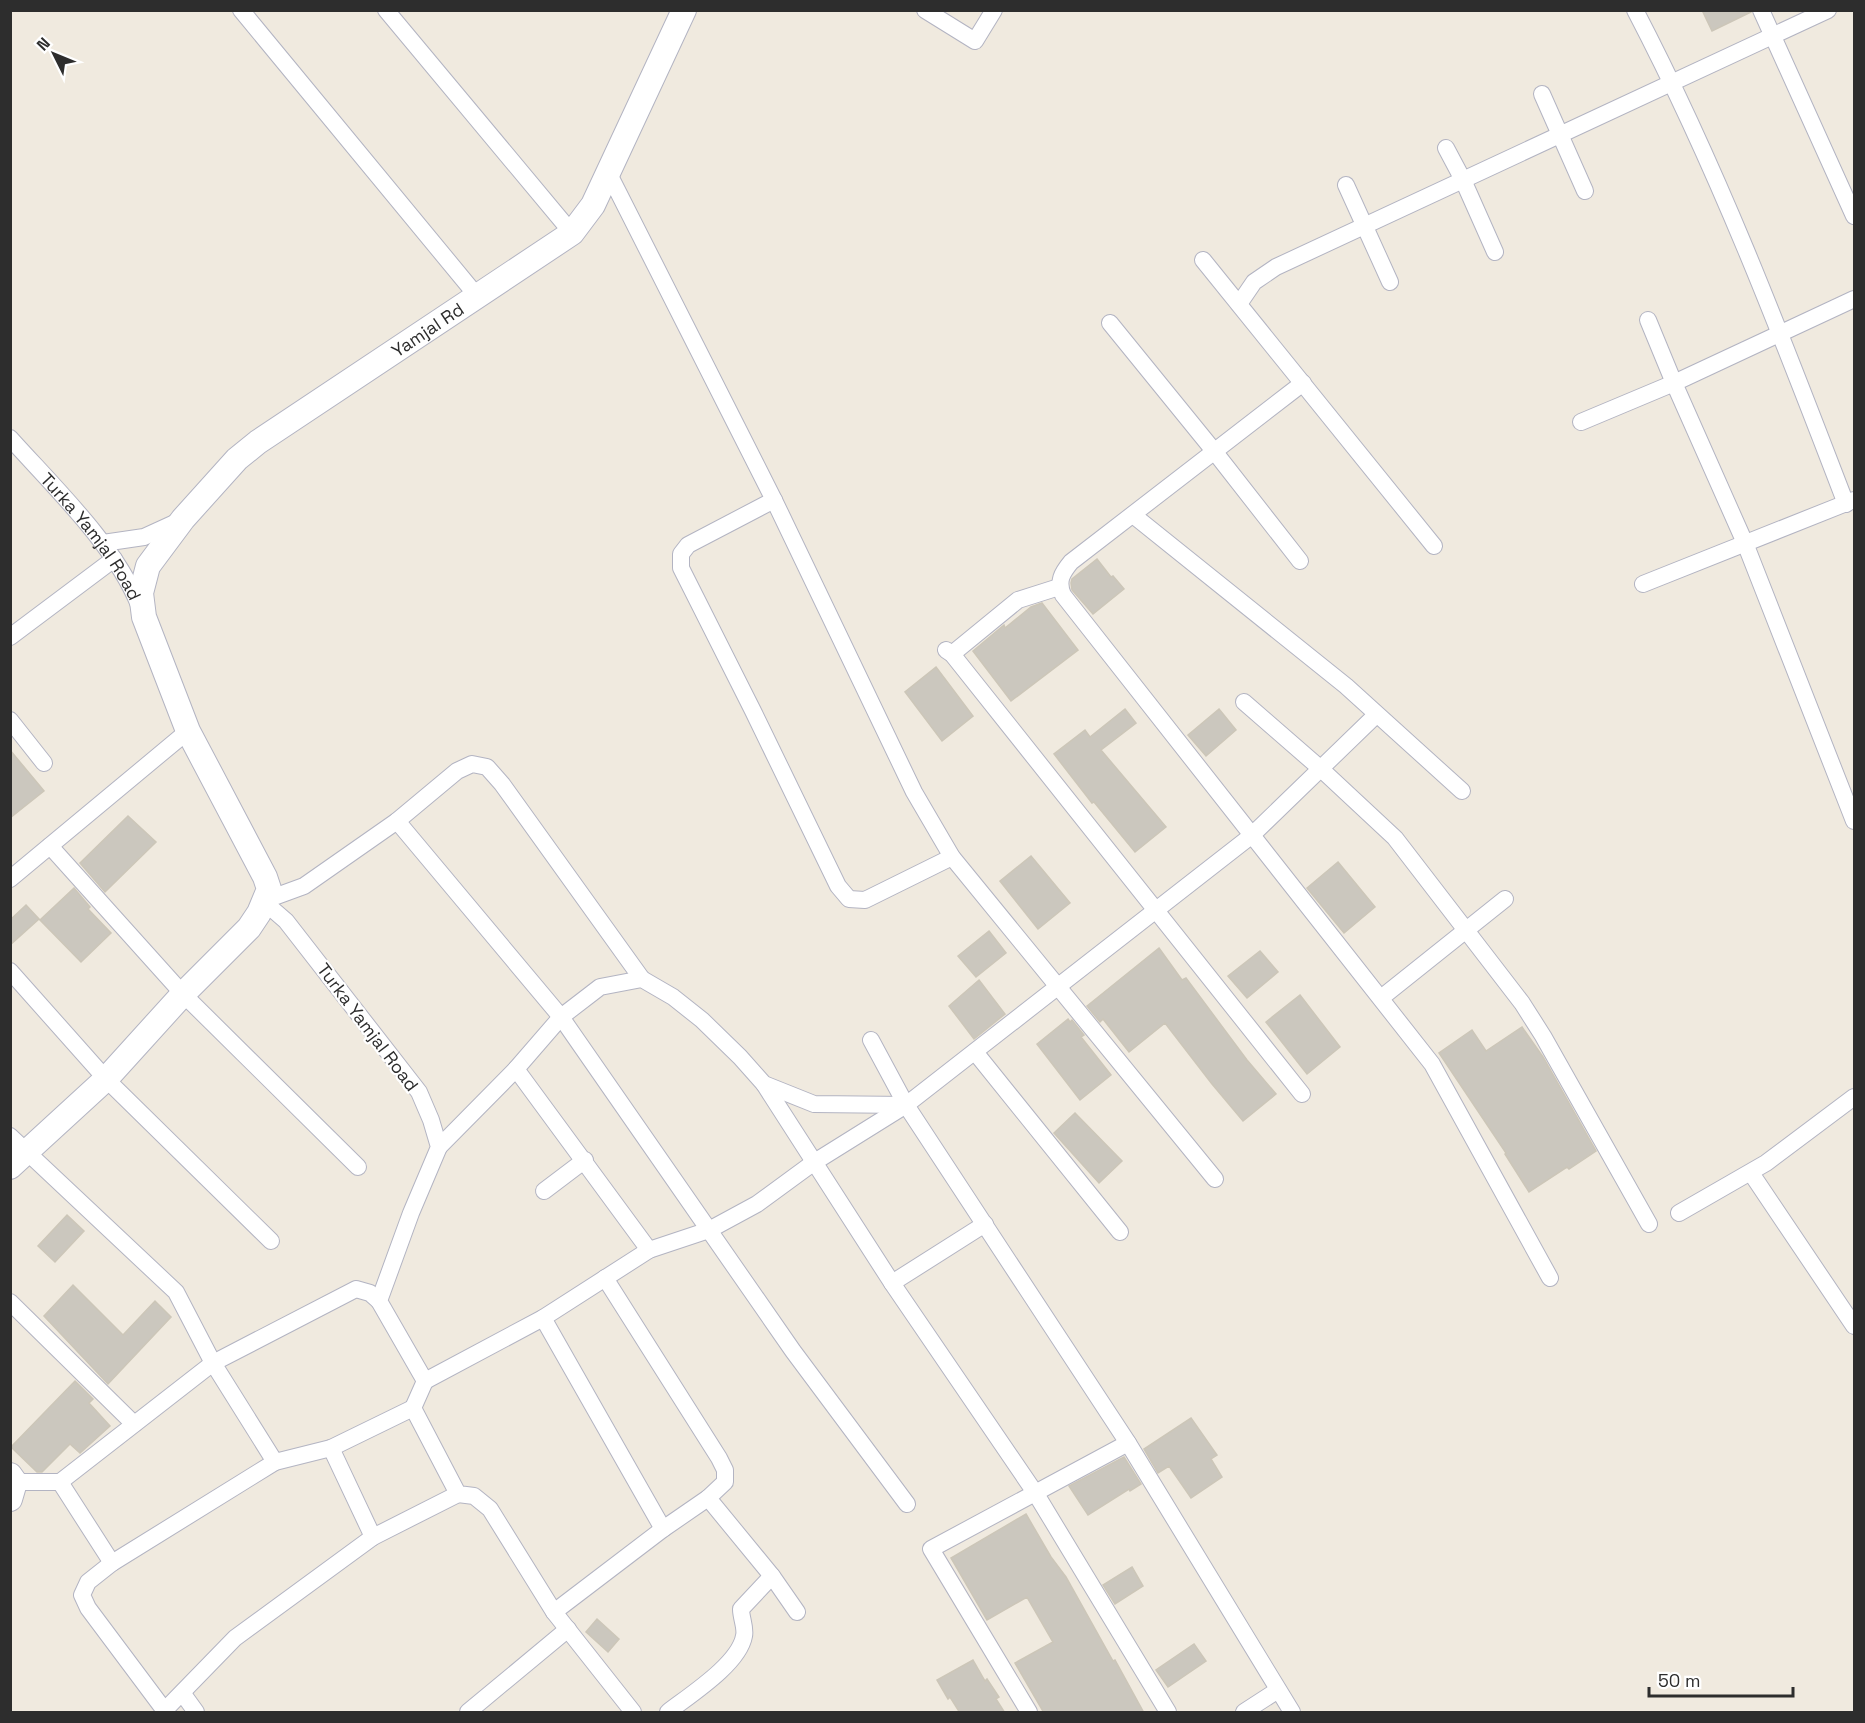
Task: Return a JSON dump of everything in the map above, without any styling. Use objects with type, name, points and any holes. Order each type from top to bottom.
[{"type":"main road","name":"Yamjal Rd","points":[[144,617],[141,593],[148,566],[183,519],[237,459],[258,442],[572,233],[593,205],[684,10]]},
{"type":"main road","name":"Turka Yamjal Road","points":[[144,617],[188,731],[265,877],[269,889],[263,901]]},
{"type":"main road","points":[[16,1152],[106,1079],[183,994],[249,928],[259,913],[263,901]]},
{"type":"street","points":[[242,10],[477,296]]},
{"type":"street","points":[[386,10],[572,233]]},
{"type":"street","points":[[926,10],[975,41],[994,10]]},
{"type":"street","points":[[1635,10],[1673,83],[1850,502],[1643,585]]},
{"type":"street","points":[[1761,10],[1854,216]]},
{"type":"street","points":[[1239,304],[1254,282],[1276,267],[1828,10]]},
{"type":"street","points":[[1542,94],[1585,191]]},
{"type":"street","points":[[1446,148],[1496,252]]},
{"type":"street","points":[[608,172],[774,500],[914,792],[952,857],[1215,1179]]},
{"type":"street","points":[[1346,185],[1390,282]]},
{"type":"street","points":[[1203,260],[1434,546]]},
{"type":"street","points":[[1581,422],[1674,383],[1854,299]]},
{"type":"street","points":[[1648,320],[1745,543],[1854,821]]},
{"type":"street","points":[[1110,323],[1215,451],[1300,561]]},
{"type":"street","points":[[1303,383],[1071,562],[1062,574],[1059,586],[1063,595],[1251,836],[1432,1064],[1550,1278]]},
{"type":"street","name":"Turka Yamjal Road","points":[[10,438],[103,543],[131,584],[144,617]]},
{"type":"street","points":[[774,500],[688,545],[681,554],[681,568],[838,886],[849,899],[866,900],[952,857]]},
{"type":"street","points":[[1133,515],[1346,686],[1462,791]]},
{"type":"street","points":[[103,543],[144,537],[183,519]]},
{"type":"street","points":[[10,637],[114,559]]},
{"type":"street","points":[[1059,586],[1018,600],[949,652],[1302,1094]]},
{"type":"street","points":[[1244,702],[1395,838],[1522,1003],[1543,1035],[1649,1224]]},
{"type":"street","points":[[633,1713],[554,1612],[490,1509],[474,1496],[458,1494],[373,1537],[235,1638],[164,1712],[88,1608],[82,1595],[88,1582],[112,1563],[274,1462],[331,1448],[413,1408],[424,1381],[543,1318],[649,1250],[709,1230],[757,1204],[813,1163],[906,1105],[1251,836],[1376,715]]},
{"type":"street","points":[[10,720],[44,763]]},
{"type":"street","points":[[10,879],[188,731]]},
{"type":"street","points":[[263,901],[304,885],[397,821],[457,771],[472,764],[487,767],[502,784],[642,980],[673,997],[702,1020],[764,1084],[892,1283],[1036,1494],[1168,1713]]},
{"type":"street","points":[[397,821],[561,1017],[793,1351],[907,1504]]},
{"type":"street","points":[[50,846],[183,994],[358,1167]]},
{"type":"street","points":[[1381,998],[1505,899]]},
{"type":"street","name":"Turka Yamjal Road","points":[[263,901],[286,921],[419,1092],[440,1147]]},
{"type":"street","points":[[10,971],[106,1079],[271,1241]]},
{"type":"street","points":[[379,1301],[411,1213],[440,1147],[516,1070],[561,1017],[600,987],[642,980]]},
{"type":"street","points":[[871,1040],[906,1105],[1128,1443],[1292,1713]]},
{"type":"street","points":[[975,1052],[1120,1232]]},
{"type":"street","points":[[516,1070],[585,1160],[649,1250]]},
{"type":"street","points":[[764,1084],[814,1104],[906,1105]]},
{"type":"street","points":[[1679,1213],[1751,1173],[1854,1097]]},
{"type":"street","points":[[16,1152],[176,1292],[213,1363],[274,1462]]},
{"type":"street","points":[[544,1191],[585,1160]]},
{"type":"street","points":[[1751,1173],[1854,1326]]},
{"type":"street","points":[[892,1283],[985,1224]]},
{"type":"street","points":[[554,1612],[708,1498],[725,1482],[725,1470],[605,1278]]},
{"type":"street","points":[[12,1485],[60,1482],[213,1363],[356,1289],[370,1293],[379,1301],[424,1381]]},
{"type":"street","points":[[10,1302],[134,1424]]},
{"type":"street","points":[[543,1318],[663,1530]]},
{"type":"street","points":[[413,1408],[458,1494]]},
{"type":"street","points":[[1029,1713],[931,1550],[1128,1443]]},
{"type":"street","points":[[331,1448],[373,1537]]},
{"type":"street","points":[[60,1482],[112,1563]]},
{"type":"street","points":[[708,1498],[772,1576],[797,1612]]},
{"type":"street","points":[[668,1713],[727,1665],[741,1646],[745,1634],[741,1609],[772,1576]]},
{"type":"street","points":[[468,1713],[568,1629]]},
{"type":"street","points":[[1244,1713],[1278,1690]]},
{"type":"street","points":[[183,1694],[196,1713]]},
{"type":"building","points":[[1702,10],[1751,10],[1751,12],[1712,31]]},
{"type":"building","points":[[1097,559],[1124,589],[1093,614],[1072,590],[1071,583],[1072,579]]},
{"type":"building","points":[[1042,603],[1078,650],[1011,701],[973,651],[1004,625],[1005,628],[1031,607]]},
{"type":"building","points":[[936,667],[973,716],[942,741],[905,692]]},
{"type":"building","points":[[1125,709],[1136,723],[1101,750],[1166,827],[1135,852],[1094,802],[1092,803],[1054,754],[1085,730],[1090,737]]},
{"type":"building","points":[[1219,709],[1236,730],[1206,756],[1188,735]]},
{"type":"building","points":[[10,750],[44,791],[10,818]]},
{"type":"building","points":[[128,816],[156,842],[105,892],[80,863]]},
{"type":"building","points":[[1031,856],[1070,903],[1038,929],[1000,881]]},
{"type":"building","points":[[1338,862],[1375,907],[1344,933],[1307,888]]},
{"type":"building","points":[[74,888],[90,907],[88,909],[111,933],[81,962],[40,920]]},
{"type":"building","points":[[26,905],[39,919],[10,945],[10,920]]},
{"type":"building","points":[[989,931],[1006,953],[976,977],[958,956]]},
{"type":"building","points":[[1159,948],[1182,980],[1186,978],[1247,1060],[1276,1094],[1243,1121],[1165,1023],[1129,1052],[1103,1019],[1100,1022],[1087,1006]]},
{"type":"building","points":[[1260,951],[1278,972],[1247,998],[1228,976]]},
{"type":"building","points":[[979,980],[1005,1014],[974,1039],[949,1006]]},
{"type":"building","points":[[1300,995],[1340,1047],[1307,1074],[1266,1022]]},
{"type":"building","points":[[1068,1019],[1070,1022],[1072,1020],[1084,1035],[1081,1037],[1111,1075],[1080,1100],[1037,1044]]},
{"type":"building","points":[[1522,1027],[1543,1057],[1596,1151],[1529,1192],[1506,1153],[1439,1053],[1472,1030],[1486,1051]]},
{"type":"building","points":[[1075,1113],[1122,1161],[1099,1183],[1054,1133]]},
{"type":"building","points":[[67,1215],[84,1231],[55,1262],[38,1246]]},
{"type":"building","points":[[73,1285],[123,1335],[155,1301],[171,1317],[108,1384],[44,1316]]},
{"type":"building","points":[[75,1381],[93,1399],[89,1403],[110,1426],[80,1453],[70,1444],[42,1472],[37,1472],[11,1447]]},
{"type":"building","points":[[1191,1418],[1217,1455],[1211,1459],[1222,1477],[1191,1498],[1169,1466],[1158,1473],[1144,1449]]},
{"type":"building","points":[[1124,1457],[1141,1484],[1088,1515],[1069,1486]]},
{"type":"building","points":[[1026,1514],[1051,1557],[1066,1577],[1144,1713],[1044,1713],[1015,1663],[1053,1642],[1027,1597],[987,1620],[951,1558]]},
{"type":"building","points":[[1132,1567],[1143,1586],[1115,1604],[1103,1585]]},
{"type":"building","points":[[597,1619],[619,1639],[608,1652],[586,1632]]},
{"type":"building","points":[[1194,1644],[1206,1661],[1168,1687],[1156,1670]]},
{"type":"building","points":[[973,1660],[985,1681],[987,1679],[999,1697],[996,1699],[1005,1713],[960,1713],[950,1697],[948,1699],[937,1680]]}]
